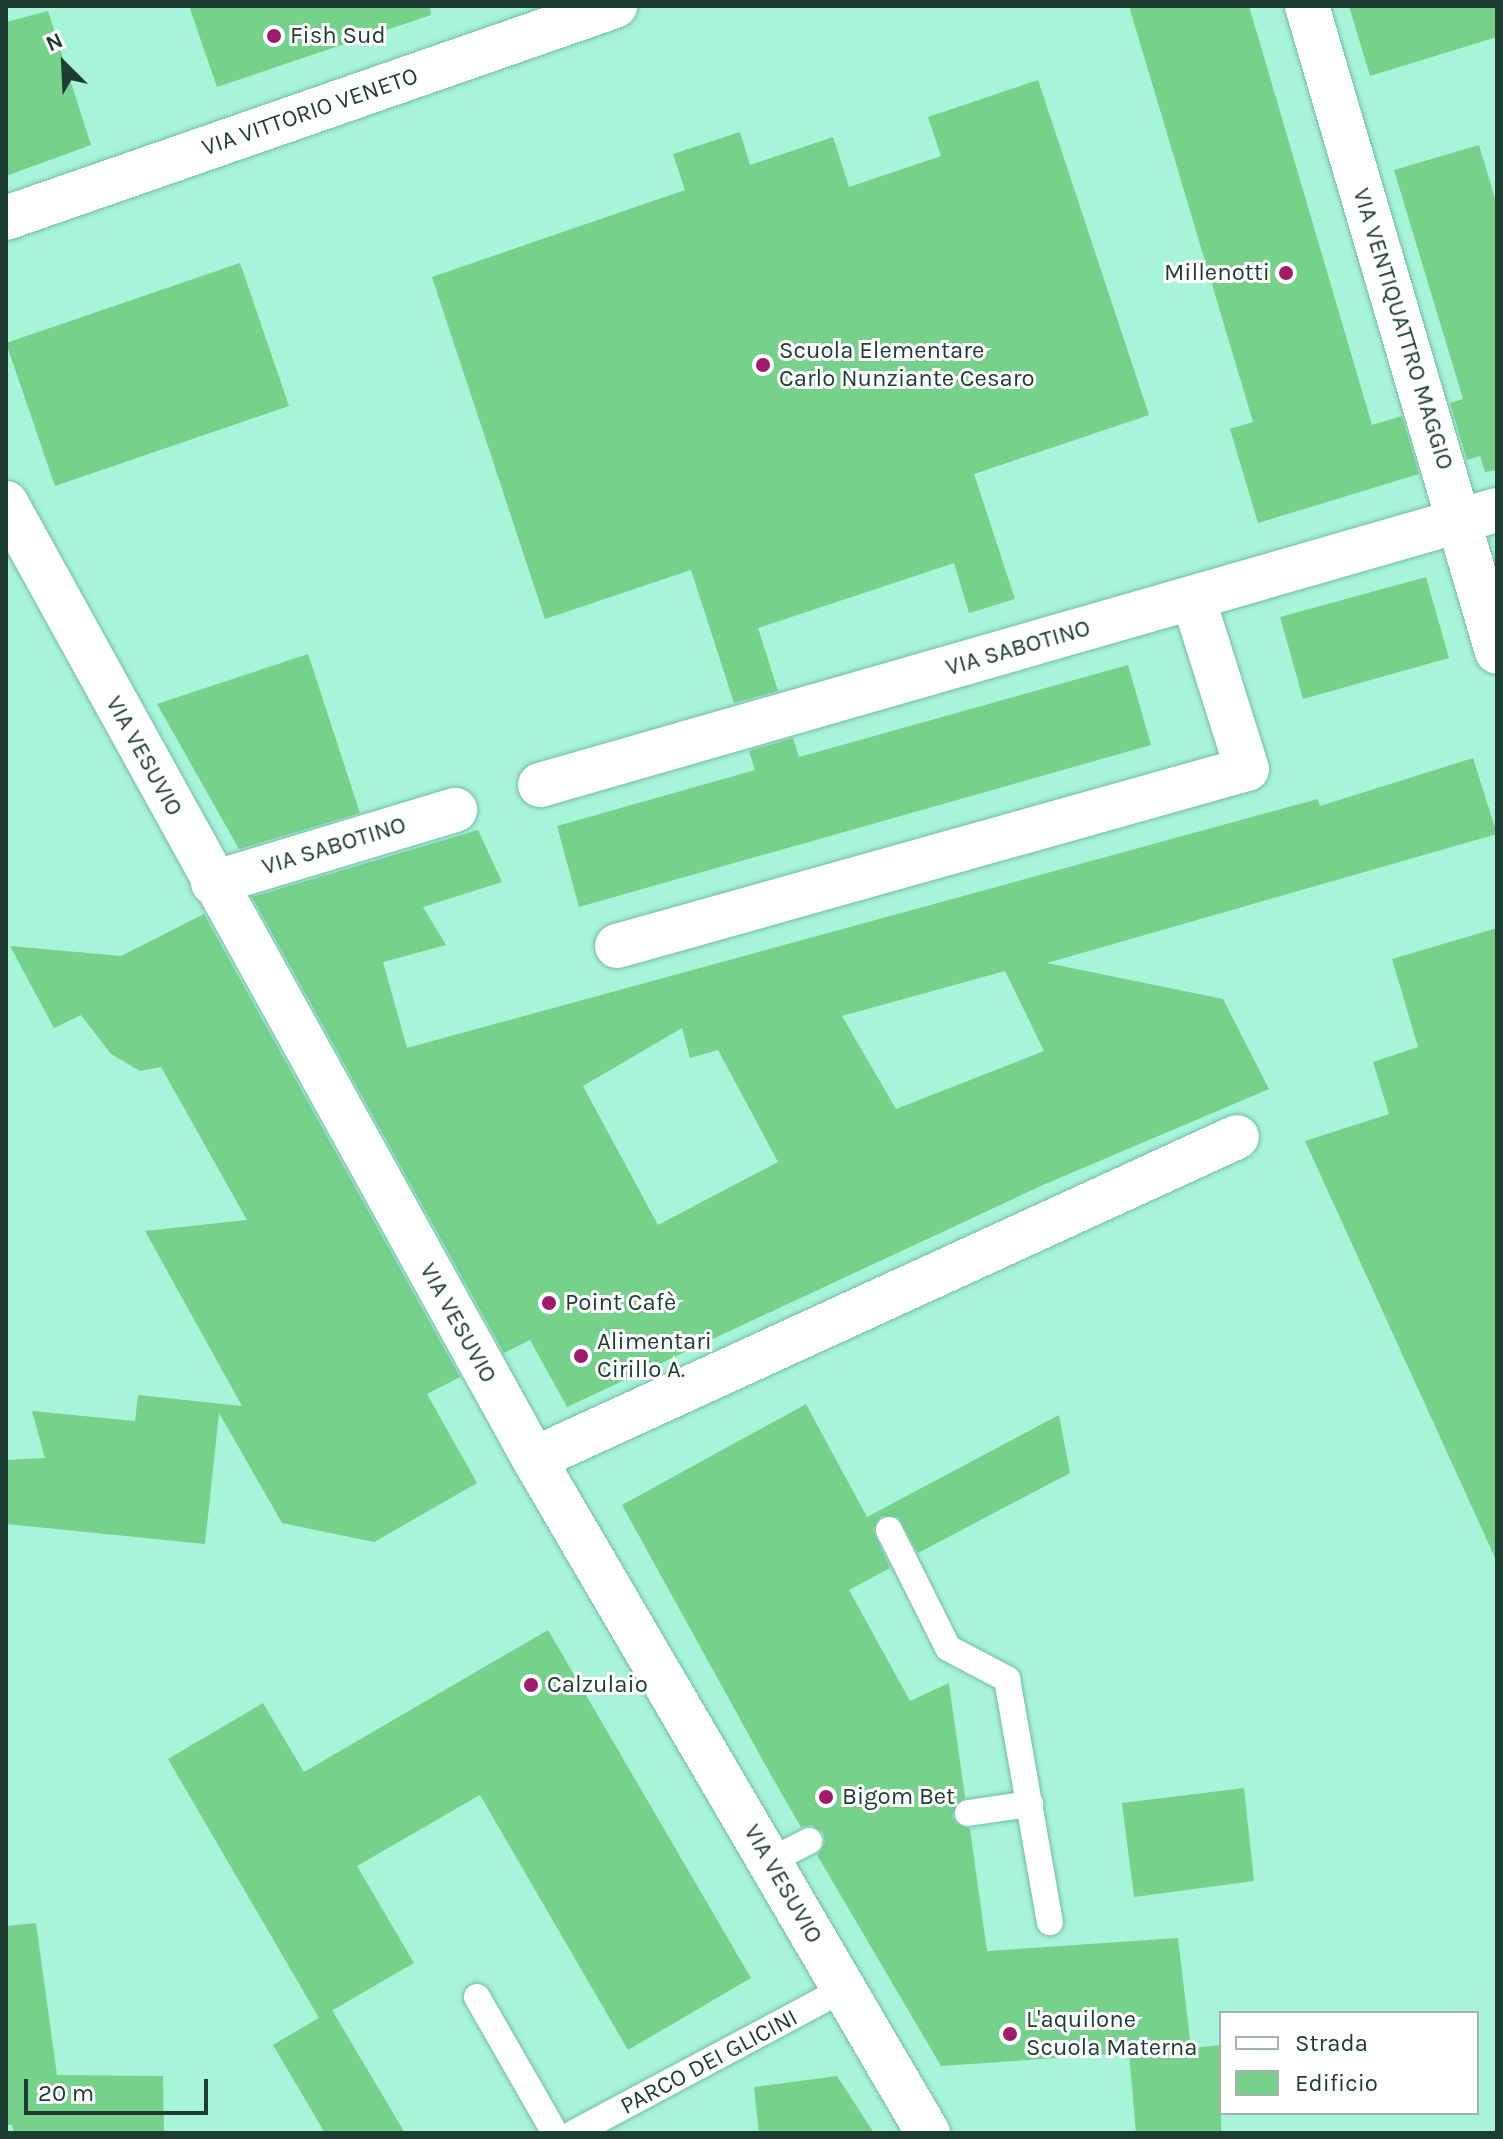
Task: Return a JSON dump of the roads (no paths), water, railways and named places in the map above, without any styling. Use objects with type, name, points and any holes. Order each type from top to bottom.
[{"type":"street","name":"VIA VITTORIO VENETO","points":[[6,218],[615,6]]},
{"type":"street","name":"VIA VENTIQUATTRO MAGGIO","points":[[1307,6],[1479,516],[1497,652]]},
{"type":"street","name":"VIA VESUVIO","points":[[6,503],[213,883],[534,1459],[928,2133]]},
{"type":"street","name":"VIA SABOTINO","points":[[540,785],[1479,516]]},
{"type":"street","points":[[617,946],[1247,769],[1193,598]]},
{"type":"street","name":"VIA SABOTINO","points":[[213,883],[455,810]]},
{"type":"street","points":[[534,1459],[1237,1137]]},
{"type":"lane","points":[[889,1530],[948,1648],[1007,1679],[1050,1922]]},
{"type":"lane","points":[[968,1813],[1030,1804]]},
{"type":"lane","points":[[770,1861],[809,1841]]},
{"type":"lane","name":"PARCO DEI GLICINI","points":[[574,2133],[844,1989]]},
{"type":"lane","points":[[477,1997],[555,2133]]},
{"type":"place","name":"Fish Sud","points":[[274,36]]},
{"type":"place","name":"Millenotti","points":[[1286,273]]},
{"type":"place","name":"Scuola Elementare Carlo Nunziante Cesaro","points":[[763,365]]},
{"type":"place","name":"Point Cafè","points":[[549,1303]]},
{"type":"place","name":"Alimentari Cirillo A.","points":[[581,1356]]},
{"type":"place","name":"Calzulaio","points":[[531,1685]]},
{"type":"place","name":"Bigom Bet","points":[[826,1797]]},
{"type":"place","name":"L'aquilone Scuola Materna","points":[[1010,2034]]}]
